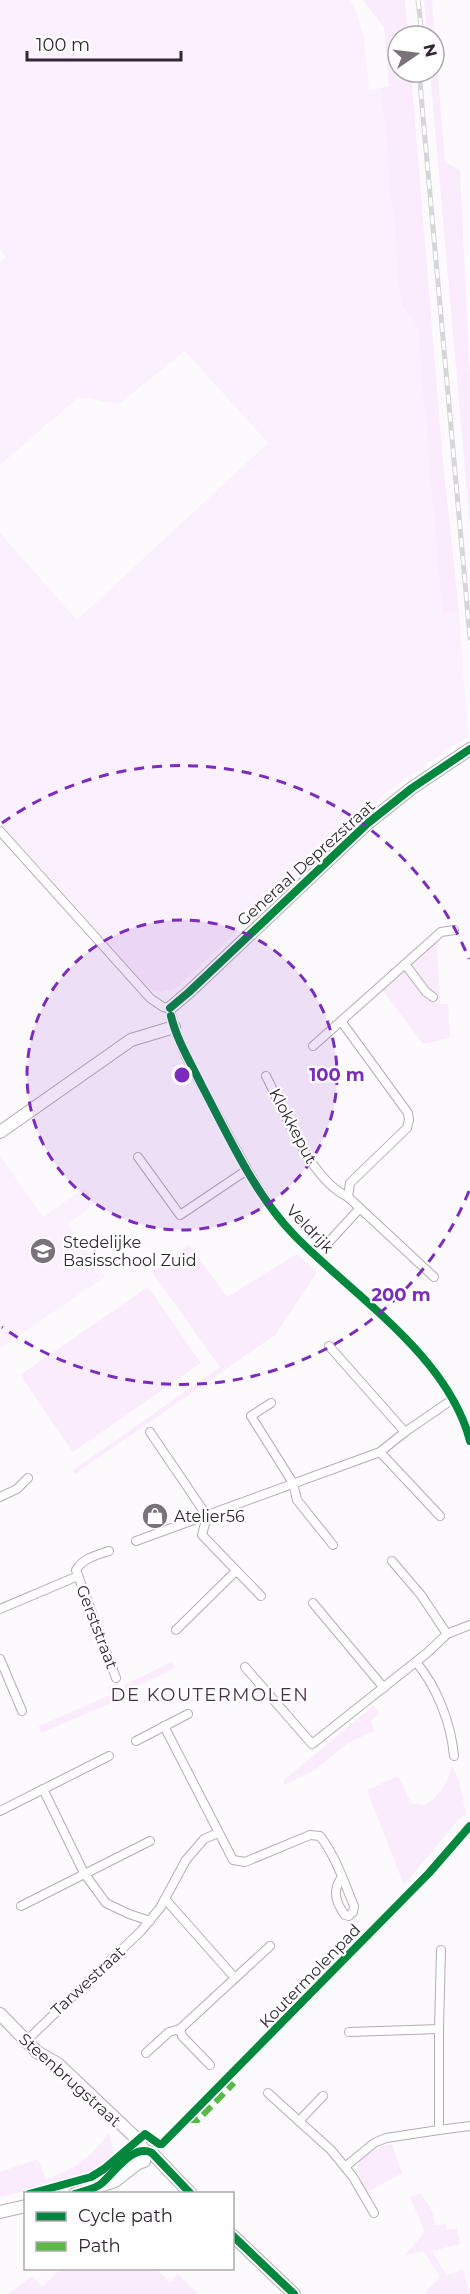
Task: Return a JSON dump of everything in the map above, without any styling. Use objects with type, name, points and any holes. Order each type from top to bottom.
[{"type":"street","name":"Generaal Deprezstraat","points":[[170,1008],[368,823],[412,788],[470,749]]},
{"type":"street","points":[[0,831],[150,998],[159,1005],[170,1008]]},
{"type":"street","points":[[313,1046],[441,932],[454,930]]},
{"type":"street","points":[[405,964],[426,992],[433,997]]},
{"type":"street","name":"Veldrijk","points":[[170,1008],[174,1027],[208,1098],[247,1170],[276,1214],[316,1256],[414,1348],[440,1378],[453,1399],[470,1441]]},
{"type":"street","points":[[341,1021],[408,1113],[409,1120],[407,1128],[350,1183],[348,1197]]},
{"type":"street","points":[[0,1132],[131,1040],[174,1027]]},
{"type":"street","name":"Klokkeput","points":[[266,1077],[313,1166],[336,1191],[348,1197],[434,1277]]},
{"type":"street","points":[[138,1157],[180,1215],[247,1170]]},
{"type":"street","points":[[316,1256],[360,1208]]},
{"type":"street","points":[[329,1346],[405,1432]]},
{"type":"street","points":[[136,1541],[380,1452],[453,1399]]},
{"type":"street","points":[[271,1403],[251,1416],[293,1483],[297,1500],[333,1545]]},
{"type":"street","points":[[150,1432],[207,1515],[202,1535],[235,1572],[261,1596]]},
{"type":"street","points":[[380,1452],[440,1516]]},
{"type":"street","points":[[0,1497],[17,1489],[28,1478]]},
{"type":"street","name":"Gerststraat","points":[[109,1551],[80,1563],[76,1570],[116,1678]]},
{"type":"street","points":[[392,1561],[421,1595],[447,1634]]},
{"type":"street","points":[[177,1630],[235,1572]]},
{"type":"street","name":"Gerststraat","points":[[0,1609],[78,1576]]},
{"type":"street","points":[[313,1603],[384,1688]]},
{"type":"street","points":[[245,1667],[312,1744],[416,1662],[447,1634],[470,1625]]},
{"type":"street","points":[[0,1659],[3,1675],[22,1711]]},
{"type":"street","points":[[416,1662],[425,1673],[447,1719],[454,1755]]},
{"type":"street","points":[[136,1741],[188,1714]]},
{"type":"street","points":[[164,1726],[233,1860],[245,1862],[310,1835],[320,1836],[342,1877]]},
{"type":"street","points":[[0,1811],[109,1756]]},
{"type":"street","points":[[43,1789],[84,1873],[106,1903],[150,1921]]},
{"type":"street","name":"Tarwestraat","points":[[26,2041],[150,1921],[186,1860],[204,1839],[218,1833]]},
{"type":"street","points":[[21,1906],[150,1840]]},
{"type":"street","points":[[165,1899],[235,1978]]},
{"type":"street","points":[[146,2053],[168,2032],[180,2029],[270,1946]]},
{"type":"street","points":[[440,2130],[441,1950]]},
{"type":"street","name":"Steenbrugstraat","points":[[0,2014],[37,2052],[58,2064],[138,2140],[144,2156],[152,2153],[189,2192]]},
{"type":"street","points":[[180,2029],[182,2036],[210,2065]]},
{"type":"street","points":[[349,2032],[439,2029]]},
{"type":"street","points":[[268,2093],[331,2150],[345,2167],[374,2213]]},
{"type":"street","points":[[299,2121],[323,2096]]},
{"type":"street","points":[[345,2167],[374,2143],[386,2138],[470,2126]]},
{"type":"street","points":[[78,2192],[101,2185],[134,2154],[144,2156]]},
{"type":"street","points":[[0,2212],[24,2206]]},
{"type":"street","points":[[234,2237],[294,2294]]},
{"type":"shaded area","points":[[0,0],[350,0],[364,37],[369,90],[381,88],[401,305],[417,325],[442,612],[459,612],[468,736],[384,794],[178,987],[162,992],[149,990],[0,823],[0,533],[77,620],[268,443],[185,351],[119,404],[79,397],[0,465],[0,263],[6,257],[0,249]]},
{"type":"shaded area","points":[[363,0],[405,0],[407,24],[386,24],[386,51],[384,27]]},
{"type":"shaded area","points":[[424,0],[432,0],[434,24],[426,24]]},
{"type":"shaded area","points":[[389,84],[412,84],[443,462],[459,612],[442,612],[417,325],[401,305],[381,88],[389,86]]},
{"type":"shaded area","points":[[431,84],[439,84],[445,162],[460,170],[470,379],[470,526]]},
{"type":"shaded area","points":[[436,931],[440,1004],[448,1004],[450,1038],[423,1044],[378,984]]},
{"type":"shaded area","name":"Stedelijke Basisschool Zuid","points":[[0,1156],[43,1217],[85,1188],[95,1204],[68,1224],[105,1277],[0,1348]]},
{"type":"shaded area","points":[[189,1244],[227,1297],[297,1254],[317,1272],[275,1335],[75,1474],[72,1471],[220,1367],[152,1272]]},
{"type":"shaded area","points":[[148,1287],[201,1363],[73,1452],[20,1375]]},
{"type":"shaded area","points":[[172,1662],[175,1668],[127,1691],[124,1685]]},
{"type":"shaded area","points":[[116,1684],[120,1694],[119,1699],[41,1733],[39,1726],[110,1695],[108,1687]]},
{"type":"shaded area","points":[[374,1705],[379,1714],[371,1721],[374,1731],[348,1743],[315,1770],[284,1785],[284,1780]]},
{"type":"shaded area","points":[[451,1767],[460,1784],[466,1814],[458,1820],[404,1885],[367,1790],[398,1776],[411,1803],[425,1805],[442,1789]]},
{"type":"shaded area","points":[[109,2132],[116,2154],[98,2171],[87,2176],[0,2197],[0,2172],[38,2159],[46,2180],[82,2161],[96,2149]]},
{"type":"shaded area","points":[[392,2144],[402,2173],[366,2193],[359,2173],[361,2160],[372,2150]]},
{"type":"shaded area","points":[[421,2193],[432,2211],[435,2225],[446,2224],[447,2230],[457,2228],[460,2244],[432,2251],[446,2275],[463,2269],[470,2294],[427,2294],[425,2292],[440,2277],[439,2275],[423,2251],[404,2256],[425,2232],[410,2197]]},
{"type":"shaded area","points":[[60,2270],[157,2270],[170,2282],[178,2274],[198,2294],[8,2294],[32,2276],[42,2287]]},
{"type":"railway","points":[[418,0],[421,24]]},
{"type":"railway","points":[[420,84],[470,638]]},
{"type":"marked path","points":[[187,2120],[198,2120],[234,2083]]},
{"type":"cycle path","points":[[170,1008],[368,823],[412,788],[470,749]]},
{"type":"cycle path","points":[[171,1016],[202,1086],[244,1165],[267,1202],[295,1236],[421,1355],[442,1382],[459,1410],[470,1441]]},
{"type":"cycle path","name":"Koutermolenpad","points":[[36,2192],[91,2177],[104,2169],[145,2134],[162,2144],[429,1873],[470,1826]]},
{"type":"cycle path","points":[[81,2192],[99,2185],[131,2155],[145,2151],[152,2153],[189,2192]]},
{"type":"cycle path","points":[[234,2237],[294,2294]]},
{"type":"place","name":"Stedelijke Basisschool Zuid","points":[[43,1251]]},
{"type":"place","name":"Atelier56","points":[[155,1516]]},
{"type":"district","name":"DE KOUTERMOLEN","points":[[210,1695]]}]
